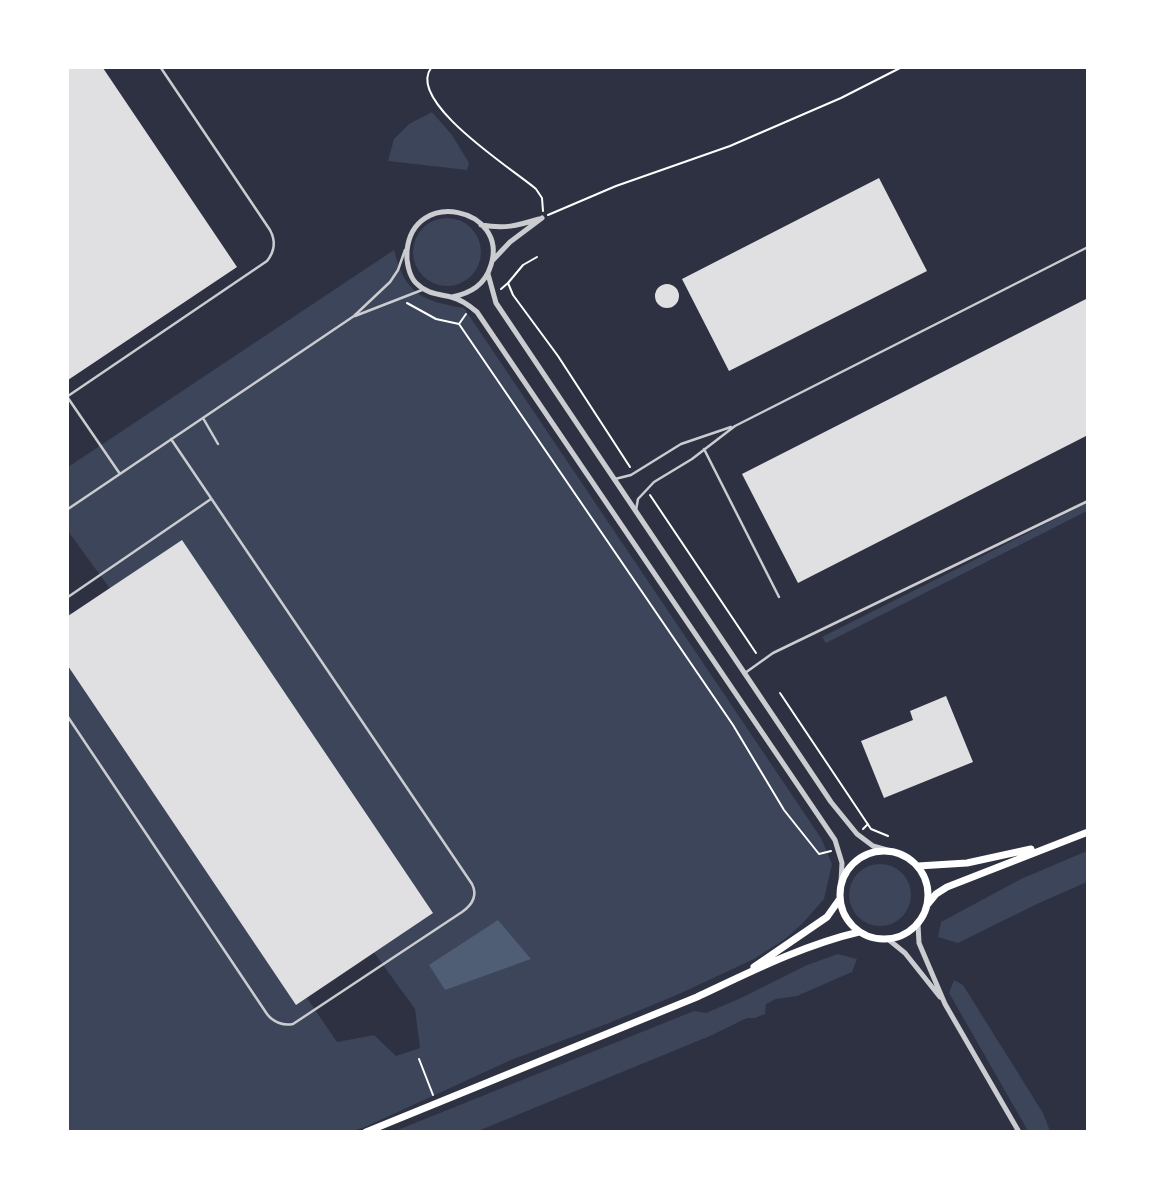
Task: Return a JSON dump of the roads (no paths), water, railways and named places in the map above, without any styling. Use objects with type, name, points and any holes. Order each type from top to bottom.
[{"type":"main road","points":[[927,905],[927,885],[918,866],[909,859],[894,852],[878,851],[856,860],[850,866],[841,882],[839,900],[846,920],[859,932],[873,939],[889,940],[906,934],[918,924],[927,905],[936,894],[947,887],[1088,832]]},
{"type":"main road","points":[[918,866],[967,863],[1051,845]]},
{"type":"main road","points":[[744,975],[827,917],[839,900]]},
{"type":"main road","points":[[366,1132],[435,1102],[670,1008],[834,938],[859,932]]},
{"type":"street","points":[[450,211],[462,212],[481,224],[488,235],[492,247],[492,260],[488,274],[479,286],[467,294],[452,297],[438,296],[423,289],[415,282],[411,276],[406,256],[407,244],[419,223],[428,216],[450,211]]},
{"type":"street","points":[[481,224],[498,228],[514,226],[542,218],[510,242],[492,260]]},
{"type":"street","points":[[488,274],[496,303],[831,802],[857,834],[873,846],[894,852]]},
{"type":"street","points":[[452,297],[477,312],[838,847],[842,863],[841,882]]},
{"type":"street","points":[[918,924],[919,943],[945,1004],[1019,1132]]},
{"type":"street","points":[[889,940],[905,953],[945,1004]]},
{"type":"lane","points":[[120,474],[68,397],[267,261],[274,250],[274,236],[161,68]]},
{"type":"lane","points":[[68,508],[354,316],[390,282],[398,270],[407,244]]},
{"type":"lane","points":[[615,479],[634,473],[681,444],[735,426],[1088,247]]},
{"type":"lane","points":[[354,316],[423,289]]},
{"type":"lane","points":[[203,418],[218,444]]},
{"type":"lane","points":[[636,512],[638,499],[654,482],[735,426]]},
{"type":"lane","points":[[68,717],[267,1014],[279,1023],[293,1024],[471,905],[475,894],[472,884],[171,439]]},
{"type":"lane","points":[[704,449],[779,597]]},
{"type":"lane","points":[[68,597],[211,499]]},
{"type":"lane","points":[[745,673],[782,649],[1088,501]]}]
